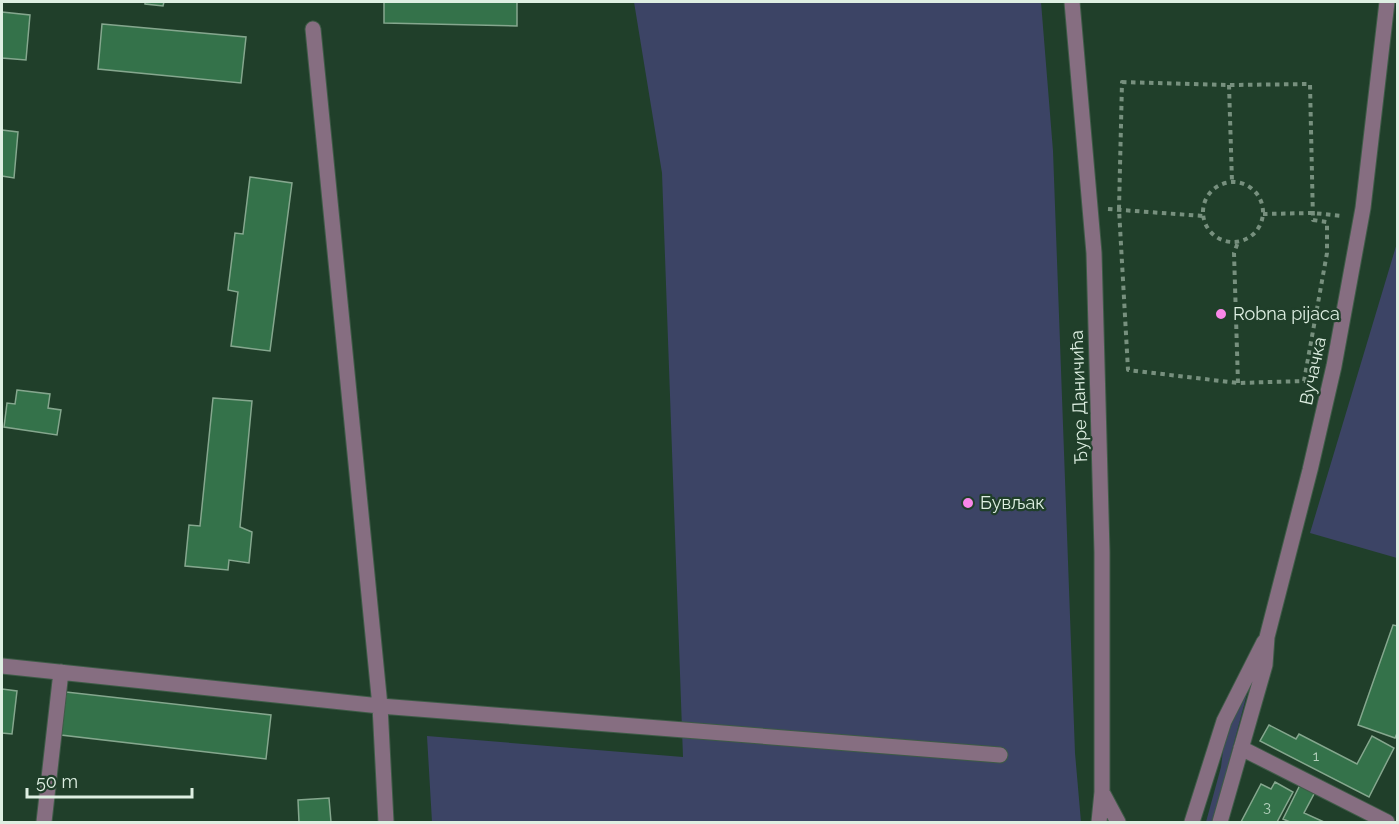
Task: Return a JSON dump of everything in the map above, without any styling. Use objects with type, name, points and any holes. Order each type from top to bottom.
[{"type":"street","name":"Ђуре Даничића","points":[[1072,2],[1094,253],[1102,520],[1102,792],[1099,822]]},
{"type":"street","name":"Вучачка","points":[[1220,822],[1265,665],[1267,637],[1326,405],[1361,218],[1387,2]]},
{"type":"street","points":[[313,29],[380,706],[386,822]]},
{"type":"street","name":"Вучачка","points":[[1192,822],[1224,721],[1267,637]]},
{"type":"street","points":[[2,666],[380,706],[1000,754]]},
{"type":"street","points":[[44,822],[61,672]]},
{"type":"street","points":[[1241,748],[1387,822]]},
{"type":"street","name":"Ђуре Даничића","points":[[1102,792],[1118,822]]},
{"type":"path","points":[[1122,82],[1229,85],[1310,84],[1313,220],[1327,222],[1327,253],[1304,381],[1238,383],[1128,370],[1119,209],[1122,82]]},
{"type":"path","points":[[1229,85],[1232,182]]},
{"type":"path","points":[[1242,183],[1258,195],[1263,214],[1261,224],[1255,232],[1238,242],[1228,242],[1211,233],[1203,216],[1203,206],[1213,189],[1222,184],[1242,183]]},
{"type":"path","points":[[1119,209],[1203,216]]},
{"type":"path","points":[[1263,214],[1313,213],[1361,218]]},
{"type":"path","points":[[1238,242],[1234,253],[1238,383]]},
{"type":"shaded area","points":[[634,2],[1041,2],[1053,151],[1075,753],[1081,822],[432,822],[427,736],[683,757],[662,173]]},
{"type":"shaded area","points":[[1397,243],[1398,558],[1310,533]]},
{"type":"shaded area","points":[[1248,690],[1213,822],[1206,822],[1221,767],[1226,726]]},
{"type":"building","points":[[145,2],[164,2],[163,6],[145,4]]},
{"type":"building","points":[[384,2],[517,2],[517,26],[384,23]]},
{"type":"building","points":[[2,12],[30,15],[26,60],[2,58]]},
{"type":"building","points":[[102,24],[246,37],[241,83],[98,69]]},
{"type":"building","points":[[2,130],[18,132],[14,178],[2,176]]},
{"type":"building","points":[[250,177],[292,183],[270,351],[231,346],[238,292],[228,290],[235,233],[243,234]]},
{"type":"building","points":[[17,390],[50,394],[48,408],[61,410],[57,435],[4,427],[7,403],[15,404]]},
{"type":"building","points":[[213,398],[252,401],[240,527],[252,532],[249,563],[229,560],[228,570],[185,566],[189,525],[200,526]]},
{"type":"building","points":[[1393,625],[1398,626],[1398,731],[1395,738],[1358,725]]},
{"type":"building","points":[[2,689],[17,691],[12,734],[2,733]]},
{"type":"building","points":[[66,692],[271,715],[266,759],[61,735]]},
{"type":"building","points":[[1269,725],[1296,739],[1299,734],[1357,764],[1372,736],[1394,748],[1369,797],[1260,741]]},
{"type":"building","points":[[1275,782],[1293,792],[1277,822],[1241,822],[1261,784],[1271,789]]},
{"type":"building","points":[[1300,785],[1315,792],[1304,813],[1324,822],[1290,822],[1283,819]]},
{"type":"building","points":[[329,798],[331,822],[299,822],[298,800]]},
{"type":"place","name":"Robna pijaca","points":[[1221,314]]},
{"type":"place","name":"Бувљак","points":[[968,503]]}]
